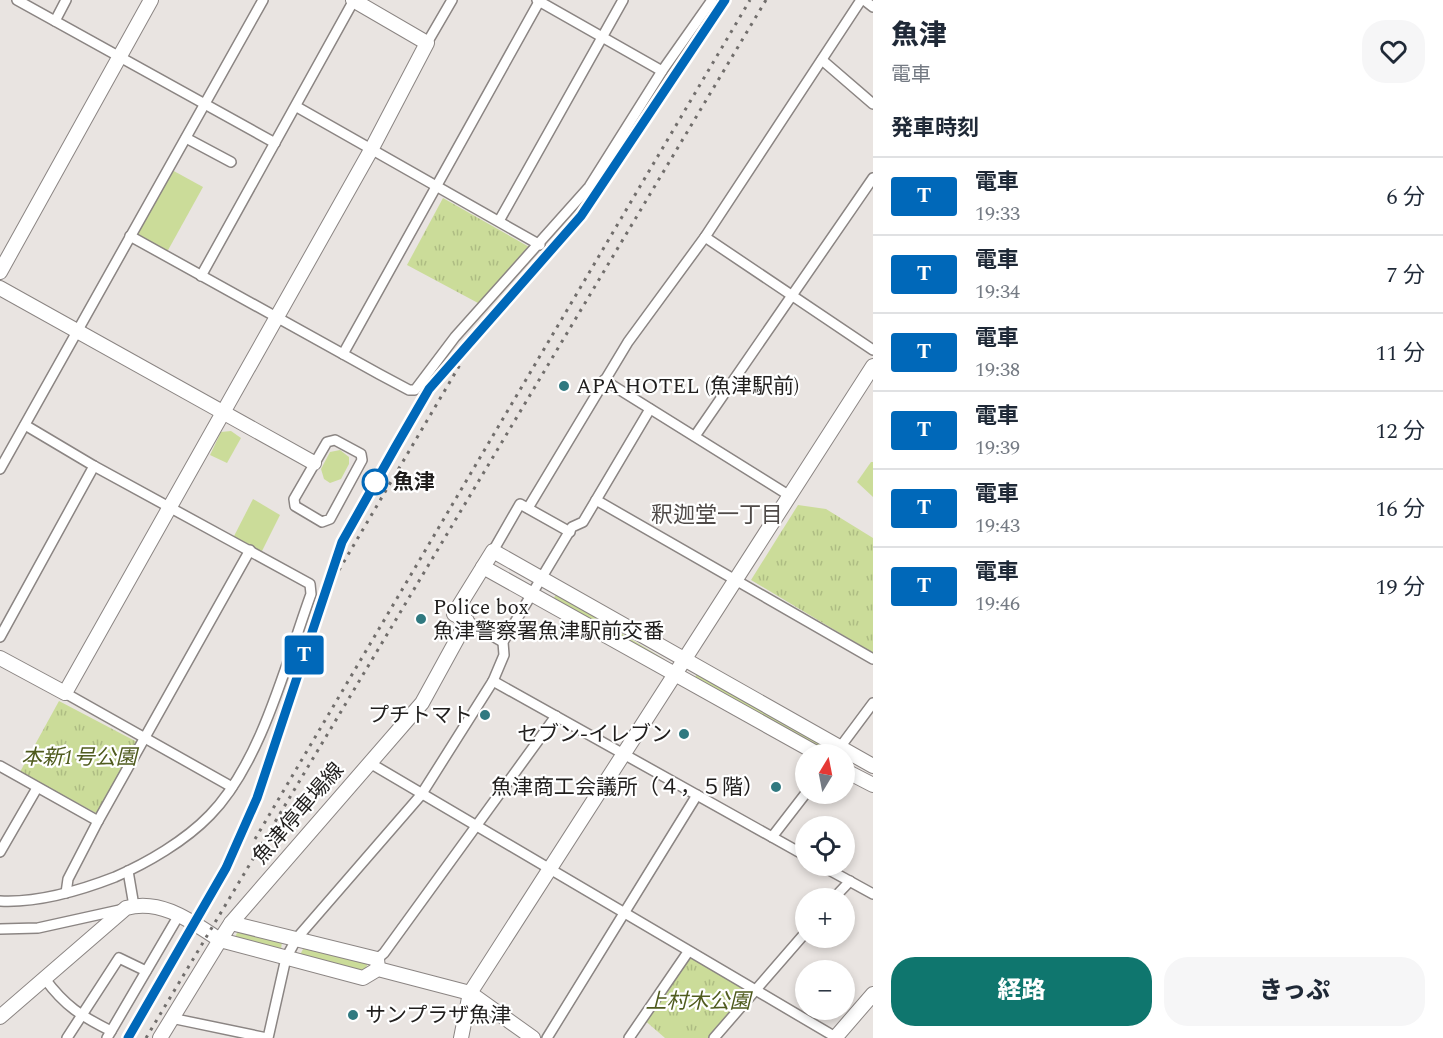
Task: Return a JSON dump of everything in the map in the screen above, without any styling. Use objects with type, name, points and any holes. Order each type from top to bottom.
[{"type":"street","points":[[16,0],[274,143]]},
{"type":"street","points":[[55,21],[66,0]]},
{"type":"street","points":[[0,272],[151,0]]},
{"type":"street","points":[[0,469],[263,0]]},
{"type":"street","points":[[201,276],[274,143],[297,107],[354,0],[428,43]]},
{"type":"street","points":[[66,693],[371,150],[452,0]]},
{"type":"street","points":[[343,354],[539,0],[663,71]]},
{"type":"street","points":[[499,221],[623,0]]},
{"type":"street","points":[[130,236],[409,390],[415,390],[455,337],[540,245],[589,187],[711,0]]},
{"type":"street","points":[[528,508],[628,342],[705,237],[862,0],[873,7]]},
{"type":"street","points":[[822,60],[873,104]]},
{"type":"street","points":[[297,107],[540,245]]},
{"type":"street","points":[[186,138],[231,162]]},
{"type":"street","points":[[695,436],[873,178]]},
{"type":"street","points":[[705,237],[790,297],[873,350]]},
{"type":"street","points":[[0,288],[314,463]]},
{"type":"street","points":[[461,1038],[470,993],[873,366]]},
{"type":"street","points":[[604,380],[790,496]]},
{"type":"street","points":[[171,1018],[223,1034],[267,1038],[286,958],[297,938],[421,795],[493,681],[504,655],[503,642],[572,527],[583,522],[650,409]]},
{"type":"street","points":[[0,901],[10,902],[66,894],[128,871],[187,834],[210,815],[232,787],[254,750],[311,594],[310,584],[250,549],[94,466],[25,425]]},
{"type":"street","points":[[335,440],[361,454],[362,460],[330,519],[322,522],[295,506],[294,499],[314,463],[327,442],[335,440]]},
{"type":"street","points":[[0,637],[94,466]]},
{"type":"street","points":[[596,500],[873,659]]},
{"type":"street","points":[[503,642],[454,614],[520,504],[570,532]]},
{"type":"street","points":[[66,894],[68,879],[250,549]]},
{"type":"street","points":[[493,551],[826,744]]},
{"type":"street","points":[[483,567],[800,744]]},
{"type":"street","name":"魚津停車場線","points":[[160,1038],[231,923],[422,703],[467,621]]},
{"type":"street","points":[[0,658],[232,787]]},
{"type":"street","points":[[493,681],[795,850]]},
{"type":"street","points":[[843,744],[873,703]]},
{"type":"street","points":[[0,929],[38,928],[130,907],[158,907],[179,915],[220,940],[363,978],[377,964],[556,716]]},
{"type":"street","points":[[855,758],[873,766]]},
{"type":"street","points":[[370,763],[836,1038],[873,994]]},
{"type":"street","points":[[0,766],[99,821]]},
{"type":"street","points":[[855,776],[873,785]]},
{"type":"street","points":[[0,850],[37,788]]},
{"type":"street","points":[[547,1038],[697,795]]},
{"type":"street","points":[[772,837],[798,804]]},
{"type":"street","points":[[128,871],[130,907]]},
{"type":"street","points":[[840,876],[873,894]]},
{"type":"street","points":[[843,888],[849,881]]},
{"type":"street","points":[[0,893],[10,902]]},
{"type":"street","points":[[0,1017],[130,907]]},
{"type":"street","points":[[45,979],[62,1002],[109,1035],[179,915]]},
{"type":"street","points":[[231,923],[297,938],[470,993],[533,1038]]},
{"type":"street","points":[[714,1038],[795,945]]},
{"type":"street","points":[[629,1038],[688,952]]},
{"type":"street","points":[[67,1038],[120,958],[146,971]]},
{"type":"green space","points":[[172,170],[203,187],[167,252],[139,236],[138,230]]},
{"type":"green space","points":[[443,198],[531,248],[478,303],[407,265]]},
{"type":"green space","points":[[231,431],[241,438],[227,463],[210,455],[221,432]]},
{"type":"green space","points":[[340,450],[349,457],[349,464],[341,479],[330,483],[324,479],[321,469],[330,452]]},
{"type":"green space","points":[[873,462],[873,497],[857,482]]},
{"type":"green space","points":[[253,499],[280,515],[260,555],[232,540]]},
{"type":"green space","points":[[798,505],[826,509],[873,538],[873,653],[751,580]]},
{"type":"green space","points":[[556,594],[664,659],[663,661],[553,600]]},
{"type":"green space","points":[[697,674],[820,744],[807,744],[695,677]]},
{"type":"green space","name":"本新1号公園","points":[[59,701],[137,742],[98,814],[20,772]]},
{"type":"green space","points":[[238,931],[282,941],[281,950],[234,939]]},
{"type":"green space","points":[[304,947],[368,963],[364,972],[300,955]]},
{"type":"green space","name":"上村木公園","points":[[688,952],[756,989],[714,1038],[665,1038],[642,1018]]},
{"type":"railway","points":[[128,1038],[226,868],[257,798],[342,542],[406,427],[429,389],[581,216],[725,0]]},
{"type":"railway","points":[[255,839],[750,0]]},
{"type":"railway","points":[[146,1038],[766,0]]},
{"type":"railway","points":[[339,570],[461,363]]},
{"type":"train","name":"T","points":[[128,1038],[226,868],[257,798],[330,576],[342,542],[354,519],[429,389],[581,216],[725,0]]},
{"type":"place","name":"APA HOTEL (魚津駅前)","points":[[564,386]]},
{"type":"place","name":"魚津","points":[[375,482]]},
{"type":"place","name":"Police box 魚津警察署魚津駅前交番","points":[[421,619]]},
{"type":"place","name":"プチトマト","points":[[485,715]]},
{"type":"place","name":"セブン-イレブン","points":[[684,734]]},
{"type":"place","name":"魚津商工会議所（４，５階）","points":[[776,787]]},
{"type":"place","name":"サンプラザ魚津","points":[[353,1015]]},
{"type":"district","name":"釈迦堂一丁目","points":[[717,514]]}]
